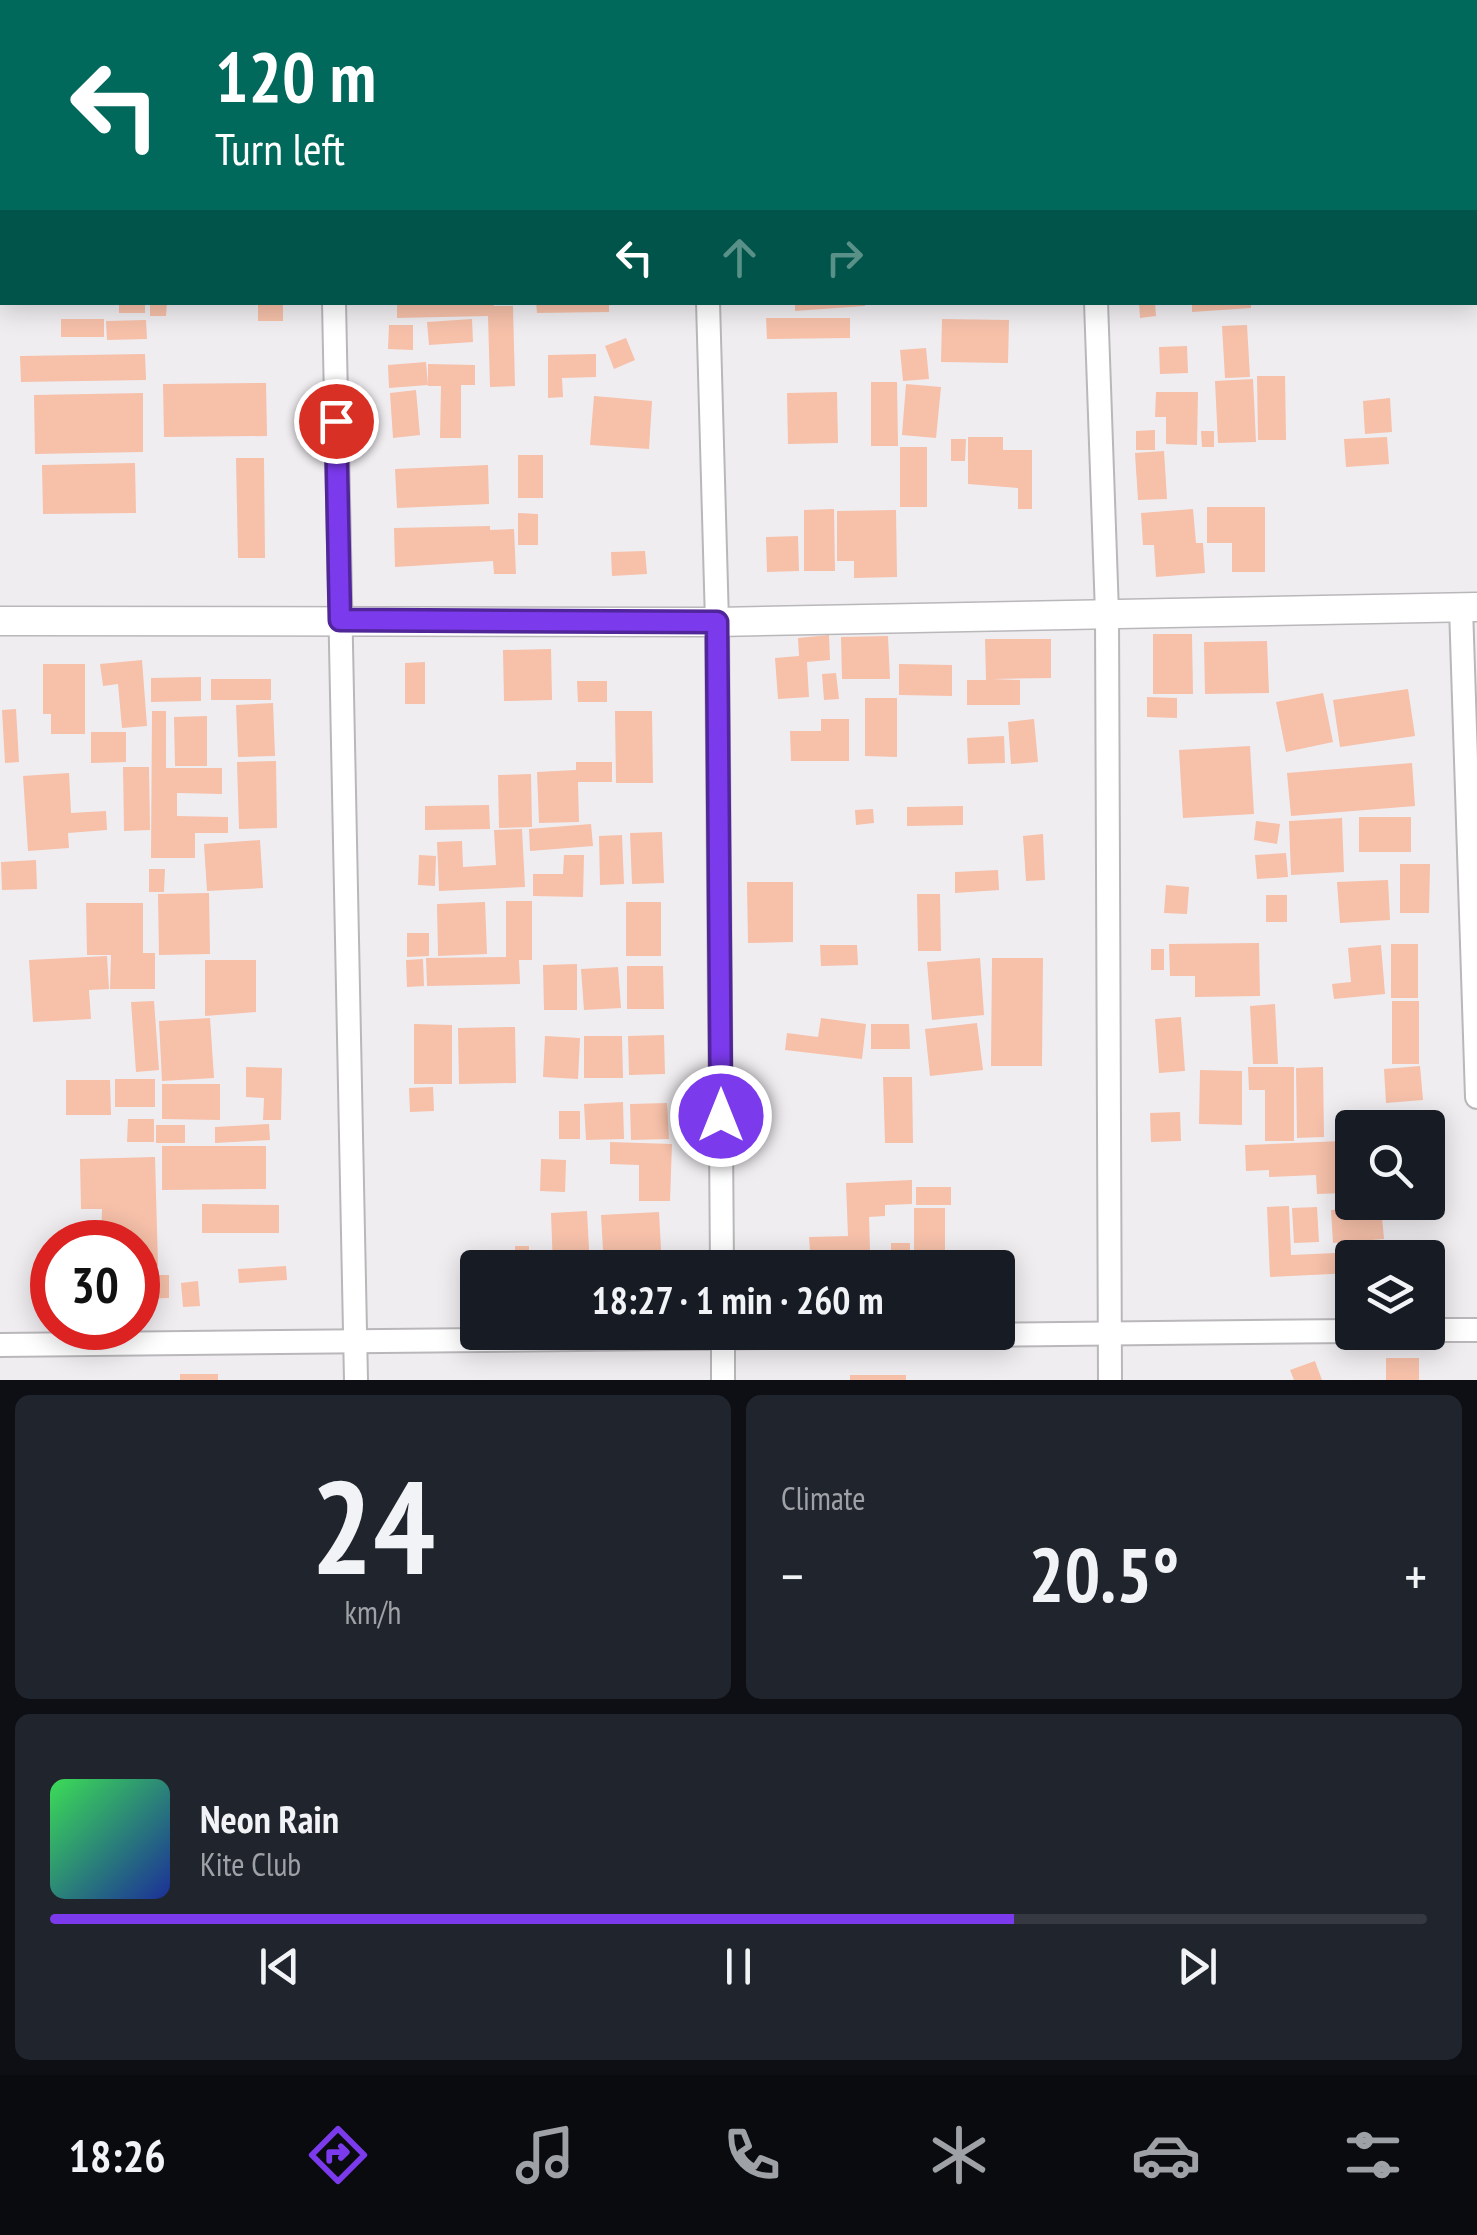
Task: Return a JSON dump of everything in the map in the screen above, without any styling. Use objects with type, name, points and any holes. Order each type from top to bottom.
[{"type":"street","points":[[334,305],[356,1380]]},
{"type":"street","points":[[708,305],[717,622],[722,1250]]},
{"type":"street","points":[[1096,305],[1107,613],[1110,1380]]},
{"type":"street","points":[[0,621],[717,622],[1469,607],[1477,1097]]},
{"type":"street","points":[[1445,1330],[1477,1330]]},
{"type":"street","points":[[1015,1334],[1335,1331]]},
{"type":"street","points":[[0,1345],[460,1340]]},
{"type":"street","points":[[723,1350],[724,1380]]},
{"type":"building","points":[[119,305],[145,305],[145,313],[119,313]]},
{"type":"building","points":[[150,305],[167,305],[166,316],[150,316]]},
{"type":"building","points":[[258,305],[283,305],[283,321],[258,321]]},
{"type":"building","points":[[397,305],[513,306],[515,386],[490,387],[488,316],[397,318]]},
{"type":"building","points":[[536,305],[609,305],[609,312],[537,313]]},
{"type":"building","points":[[795,305],[865,305],[865,306],[795,311]]},
{"type":"building","points":[[1139,305],[1155,305],[1156,316],[1140,318]]},
{"type":"building","points":[[1192,305],[1251,305],[1251,308],[1192,312]]},
{"type":"building","points":[[766,318],[850,318],[850,338],[767,339]]},
{"type":"building","points":[[61,319],[104,319],[104,337],[61,337]]},
{"type":"building","points":[[472,319],[473,342],[429,345],[427,322]]},
{"type":"building","points":[[942,319],[1009,320],[1008,363],[941,362]]},
{"type":"building","points":[[146,320],[147,339],[107,340],[106,321]]},
{"type":"building","points":[[389,325],[413,325],[413,350],[388,349]]},
{"type":"building","points":[[1247,325],[1250,377],[1225,378],[1222,326]]},
{"type":"building","points":[[626,338],[635,360],[614,369],[605,346]]},
{"type":"building","points":[[1187,346],[1188,373],[1160,374],[1159,347]]},
{"type":"building","points":[[926,348],[929,379],[903,381],[900,350]]},
{"type":"building","points":[[145,354],[146,380],[21,382],[20,356]]},
{"type":"building","points":[[596,354],[596,377],[562,378],[563,397],[548,398],[548,355]]},
{"type":"building","points":[[426,362],[428,385],[389,388],[388,365]]},
{"type":"building","points":[[428,364],[475,365],[475,385],[461,385],[461,438],[440,438],[441,386],[428,386]]},
{"type":"building","points":[[1257,376],[1285,376],[1286,440],[1258,440]]},
{"type":"building","points":[[1253,379],[1256,442],[1218,443],[1215,381]]},
{"type":"building","points":[[871,382],[897,382],[898,446],[871,446]]},
{"type":"building","points":[[266,383],[267,436],[164,437],[163,384]]},
{"type":"building","points":[[906,384],[941,387],[936,438],[902,435]]},
{"type":"building","points":[[416,390],[420,435],[393,438],[390,393]]},
{"type":"building","points":[[837,392],[838,443],[788,444],[787,393]]},
{"type":"building","points":[[1156,392],[1198,392],[1197,445],[1166,444],[1166,417],[1155,417]]},
{"type":"building","points":[[143,393],[143,452],[35,454],[34,395]]},
{"type":"building","points":[[594,396],[652,401],[649,449],[590,445]]},
{"type":"building","points":[[1390,398],[1392,432],[1365,434],[1363,401]]},
{"type":"building","points":[[1155,430],[1155,450],[1136,450],[1136,431]]},
{"type":"building","points":[[1201,431],[1214,431],[1214,447],[1202,447]]},
{"type":"building","points":[[968,437],[1003,437],[1003,450],[1032,450],[1032,509],[1018,509],[1018,488],[968,484]]},
{"type":"building","points":[[1387,437],[1389,464],[1346,467],[1344,439]]},
{"type":"building","points":[[951,439],[966,439],[965,461],[951,461]]},
{"type":"building","points":[[900,447],[927,447],[927,507],[900,507]]},
{"type":"building","points":[[1164,451],[1167,499],[1138,500],[1135,453]]},
{"type":"building","points":[[518,455],[543,455],[543,498],[518,498]]},
{"type":"building","points":[[236,458],[264,458],[265,558],[238,558]]},
{"type":"building","points":[[135,463],[136,513],[43,514],[42,465]]},
{"type":"building","points":[[488,465],[489,504],[397,508],[395,469]]},
{"type":"building","points":[[1207,507],[1265,507],[1265,572],[1232,572],[1232,543],[1207,543]]},
{"type":"building","points":[[834,509],[835,571],[804,571],[804,510]]},
{"type":"building","points":[[1193,509],[1196,543],[1203,543],[1205,573],[1156,577],[1154,545],[1143,545],[1141,513]]},
{"type":"building","points":[[896,510],[897,577],[854,578],[854,561],[837,561],[837,511]]},
{"type":"building","points":[[518,513],[538,514],[538,545],[518,545]]},
{"type":"building","points":[[490,526],[490,530],[514,529],[516,574],[494,574],[493,561],[395,567],[394,528]]},
{"type":"building","points":[[798,536],[799,571],[767,572],[766,537]]},
{"type":"building","points":[[645,551],[647,574],[612,576],[611,552]]},
{"type":"building","points":[[1153,634],[1192,634],[1193,694],[1153,694]]},
{"type":"building","points":[[829,635],[830,660],[807,662],[809,697],[778,699],[775,658],[799,656],[798,638]]},
{"type":"building","points":[[888,636],[890,679],[842,679],[841,637]]},
{"type":"building","points":[[985,639],[1051,639],[1051,678],[992,679],[1020,680],[1020,705],[967,705],[967,680],[986,680]]},
{"type":"building","points":[[1267,641],[1269,693],[1205,694],[1204,642]]},
{"type":"building","points":[[551,649],[552,700],[504,701],[503,650]]},
{"type":"building","points":[[142,660],[147,726],[122,728],[118,684],[103,686],[100,664]]},
{"type":"building","points":[[425,662],[425,704],[405,704],[405,663]]},
{"type":"building","points":[[43,664],[85,664],[85,734],[51,734],[51,714],[43,714]]},
{"type":"building","points":[[899,664],[952,665],[952,696],[899,695]]},
{"type":"building","points":[[836,673],[839,699],[824,700],[822,674]]},
{"type":"building","points":[[201,677],[201,701],[151,702],[151,678]]},
{"type":"building","points":[[211,679],[271,679],[271,700],[211,700]]},
{"type":"building","points":[[577,681],[607,681],[607,702],[578,702]]},
{"type":"building","points":[[1408,689],[1415,736],[1340,747],[1333,700]]},
{"type":"building","points":[[1323,693],[1333,742],[1286,752],[1276,702]]},
{"type":"building","points":[[1147,697],[1177,698],[1177,718],[1147,717]]},
{"type":"building","points":[[865,698],[897,698],[897,757],[865,756]]},
{"type":"building","points":[[273,703],[275,756],[238,757],[236,705]]},
{"type":"building","points":[[16,709],[19,762],[5,763],[2,710]]},
{"type":"building","points":[[152,711],[166,711],[166,768],[222,768],[222,794],[177,793],[177,816],[228,817],[228,833],[195,833],[195,858],[151,858]]},
{"type":"building","points":[[615,711],[652,711],[653,783],[616,783]]},
{"type":"building","points":[[207,716],[207,766],[175,766],[174,717]]},
{"type":"building","points":[[821,719],[849,719],[849,761],[791,761],[790,731],[821,731]]},
{"type":"building","points":[[1034,719],[1038,762],[1011,764],[1008,722]]},
{"type":"building","points":[[91,732],[126,732],[126,762],[91,763]]},
{"type":"building","points":[[1004,736],[1005,763],[968,764],[967,738]]},
{"type":"building","points":[[1250,746],[1254,814],[1183,818],[1179,750]]},
{"type":"building","points":[[276,761],[277,828],[239,829],[237,762]]},
{"type":"building","points":[[576,762],[612,762],[612,782],[578,782],[579,822],[539,823],[537,772],[576,770]]},
{"type":"building","points":[[1412,763],[1415,806],[1291,816],[1287,773]]},
{"type":"building","points":[[123,767],[149,767],[150,830],[124,831]]},
{"type":"building","points":[[69,773],[71,813],[106,811],[107,830],[68,833],[69,848],[28,851],[23,776]]},
{"type":"building","points":[[531,774],[532,827],[499,828],[498,775]]},
{"type":"building","points":[[489,805],[490,829],[425,830],[425,806]]},
{"type":"building","points":[[963,806],[963,825],[907,826],[907,807]]},
{"type":"building","points":[[873,809],[874,823],[856,825],[855,810]]},
{"type":"building","points":[[1359,817],[1411,817],[1411,852],[1359,852]]},
{"type":"building","points":[[1342,818],[1344,872],[1291,875],[1289,821]]},
{"type":"building","points":[[1256,821],[1280,824],[1277,844],[1254,840]]},
{"type":"building","points":[[591,824],[593,846],[530,851],[529,829]]},
{"type":"building","points":[[522,829],[525,887],[439,891],[437,842],[462,841],[463,867],[496,865],[494,830]]},
{"type":"building","points":[[662,832],[664,883],[632,884],[630,833]]},
{"type":"building","points":[[1043,834],[1045,880],[1026,881],[1023,836]]},
{"type":"building","points":[[622,835],[624,884],[600,885],[599,836]]},
{"type":"building","points":[[260,840],[263,888],[207,891],[204,844]]},
{"type":"building","points":[[1286,853],[1288,877],[1257,879],[1255,855]]},
{"type":"building","points":[[419,855],[436,856],[435,886],[418,885]]},
{"type":"building","points":[[564,855],[584,855],[583,897],[533,896],[533,874],[563,874]]},
{"type":"building","points":[[36,860],[37,889],[2,890],[1,862]]},
{"type":"building","points":[[1400,864],[1430,864],[1429,913],[1400,913]]},
{"type":"building","points":[[149,869],[165,869],[164,892],[149,892]]},
{"type":"building","points":[[998,870],[999,890],[955,893],[955,872]]},
{"type":"building","points":[[1388,880],[1390,920],[1340,923],[1337,882]]},
{"type":"building","points":[[747,882],[793,882],[793,942],[748,943]]},
{"type":"building","points":[[1166,885],[1189,887],[1187,914],[1164,913]]},
{"type":"building","points":[[209,893],[210,954],[159,955],[158,894]]},
{"type":"building","points":[[917,894],[940,894],[941,951],[918,951]]},
{"type":"building","points":[[1266,895],[1287,895],[1287,922],[1266,922]]},
{"type":"building","points":[[506,901],[532,901],[532,960],[519,960],[520,984],[427,986],[426,958],[506,957]]},
{"type":"building","points":[[485,902],[487,954],[438,956],[437,904]]},
{"type":"building","points":[[626,902],[661,902],[661,956],[626,956]]},
{"type":"building","points":[[86,903],[143,903],[143,953],[155,953],[155,989],[110,989],[111,955],[87,955]]},
{"type":"building","points":[[407,933],[429,933],[429,956],[407,957]]},
{"type":"building","points":[[1259,943],[1260,996],[1195,997],[1195,976],[1170,976],[1169,944]]},
{"type":"building","points":[[1391,944],[1418,944],[1418,998],[1391,998]]},
{"type":"building","points":[[820,945],[857,945],[858,965],[821,966]]},
{"type":"building","points":[[1381,945],[1385,994],[1334,999],[1332,984],[1351,982],[1348,948]]},
{"type":"building","points":[[1151,949],[1164,949],[1164,970],[1151,970]]},
{"type":"building","points":[[107,956],[109,989],[89,990],[91,1019],[33,1022],[29,960]]},
{"type":"building","points":[[980,958],[984,1015],[932,1020],[927,962]]},
{"type":"building","points":[[992,958],[1043,958],[1042,1066],[991,1066]]},
{"type":"building","points":[[423,959],[424,986],[407,987],[406,960]]},
{"type":"building","points":[[205,960],[256,960],[256,1012],[205,1016]]},
{"type":"building","points":[[577,964],[577,1010],[544,1010],[543,965]]},
{"type":"building","points":[[627,966],[663,966],[664,1009],[627,1009]]},
{"type":"building","points":[[618,967],[621,1008],[584,1010],[581,969]]},
{"type":"building","points":[[154,1001],[159,1070],[136,1072],[131,1002]]},
{"type":"building","points":[[1392,1001],[1419,1001],[1419,1064],[1392,1064]]},
{"type":"building","points":[[1275,1004],[1278,1064],[1253,1064],[1250,1006]]},
{"type":"building","points":[[1181,1017],[1185,1071],[1159,1073],[1155,1019]]},
{"type":"building","points":[[210,1018],[214,1078],[162,1081],[159,1021]]},
{"type":"building","points":[[821,1018],[866,1024],[862,1059],[785,1050],[787,1033],[818,1037]]},
{"type":"building","points":[[977,1023],[983,1070],[930,1076],[925,1029]]},
{"type":"building","points":[[414,1024],[452,1025],[452,1084],[414,1084]]},
{"type":"building","points":[[871,1024],[909,1024],[910,1049],[871,1049]]},
{"type":"building","points":[[515,1027],[516,1083],[459,1084],[458,1028]]},
{"type":"building","points":[[664,1035],[665,1074],[629,1075],[628,1036]]},
{"type":"building","points":[[545,1036],[580,1038],[578,1079],[543,1077]]},
{"type":"building","points":[[584,1036],[622,1036],[623,1078],[584,1078]]},
{"type":"building","points":[[1420,1066],[1423,1100],[1386,1103],[1384,1069]]},
{"type":"building","points":[[246,1067],[282,1068],[281,1120],[263,1120],[264,1098],[246,1097]]},
{"type":"building","points":[[1248,1067],[1294,1067],[1294,1141],[1265,1141],[1265,1090],[1249,1090]]},
{"type":"building","points":[[1323,1067],[1324,1137],[1297,1138],[1296,1068]]},
{"type":"building","points":[[1200,1070],[1242,1071],[1242,1125],[1199,1124]]},
{"type":"building","points":[[883,1077],[912,1077],[913,1143],[885,1143]]},
{"type":"building","points":[[115,1079],[155,1079],[155,1107],[115,1107]]},
{"type":"building","points":[[66,1080],[110,1080],[111,1115],[66,1115]]},
{"type":"building","points":[[162,1084],[220,1084],[220,1120],[162,1119]]},
{"type":"building","points":[[433,1087],[434,1111],[410,1112],[409,1088]]},
{"type":"building","points":[[623,1102],[624,1139],[586,1140],[584,1104]]},
{"type":"building","points":[[667,1103],[669,1139],[631,1140],[630,1104]]},
{"type":"building","points":[[559,1111],[580,1111],[580,1139],[559,1139]]},
{"type":"building","points":[[1180,1112],[1181,1141],[1151,1142],[1150,1113]]},
{"type":"building","points":[[128,1119],[154,1119],[154,1142],[127,1142]]},
{"type":"building","points":[[269,1124],[270,1140],[215,1143],[215,1127]]},
{"type":"building","points":[[156,1125],[185,1125],[185,1143],[156,1143]]},
{"type":"building","points":[[1335,1141],[1335,1193],[1317,1194],[1316,1175],[1269,1177],[1269,1170],[1246,1171],[1245,1145]]},
{"type":"building","points":[[610,1142],[672,1144],[670,1201],[639,1201],[639,1165],[610,1164]]},
{"type":"building","points":[[162,1146],[266,1146],[266,1189],[162,1190]]},
{"type":"building","points":[[155,1157],[157,1220],[102,1220],[102,1209],[81,1209],[80,1159]]},
{"type":"building","points":[[541,1159],[566,1160],[565,1192],[540,1191]]},
{"type":"building","points":[[912,1180],[912,1204],[885,1205],[885,1216],[869,1217],[870,1250],[810,1250],[809,1237],[848,1236],[846,1183]]},
{"type":"building","points":[[916,1187],[951,1187],[951,1205],[916,1205]]},
{"type":"building","points":[[202,1204],[279,1205],[279,1233],[202,1233]]},
{"type":"building","points":[[1289,1206],[1291,1255],[1335,1253],[1335,1274],[1270,1277],[1267,1207]]},
{"type":"building","points":[[1317,1207],[1319,1242],[1294,1243],[1292,1208]]},
{"type":"building","points":[[914,1208],[945,1208],[945,1250],[914,1250]]},
{"type":"building","points":[[1331,1210],[1335,1210],[1335,1220],[1382,1220],[1384,1239],[1333,1243]]},
{"type":"building","points":[[587,1211],[589,1250],[552,1250],[551,1213]]},
{"type":"building","points":[[659,1212],[661,1250],[603,1250],[601,1215]]},
{"type":"building","points":[[891,1243],[910,1243],[910,1250],[891,1250]]},
{"type":"building","points":[[286,1266],[287,1280],[239,1283],[238,1269]]},
{"type":"building","points":[[160,1275],[169,1275],[169,1298],[160,1298]]},
{"type":"building","points":[[198,1281],[200,1306],[183,1307],[181,1283]]},
{"type":"building","points":[[1386,1358],[1419,1358],[1419,1380],[1386,1380]]},
{"type":"building","points":[[1315,1361],[1322,1380],[1294,1380],[1290,1370]]},
{"type":"building","points":[[180,1374],[218,1374],[218,1380],[180,1380]]},
{"type":"building","points":[[850,1375],[906,1375],[906,1380],[850,1380]]},
{"type":"route","points":[[336,421],[340,620],[717,622],[721,1116]]}]
